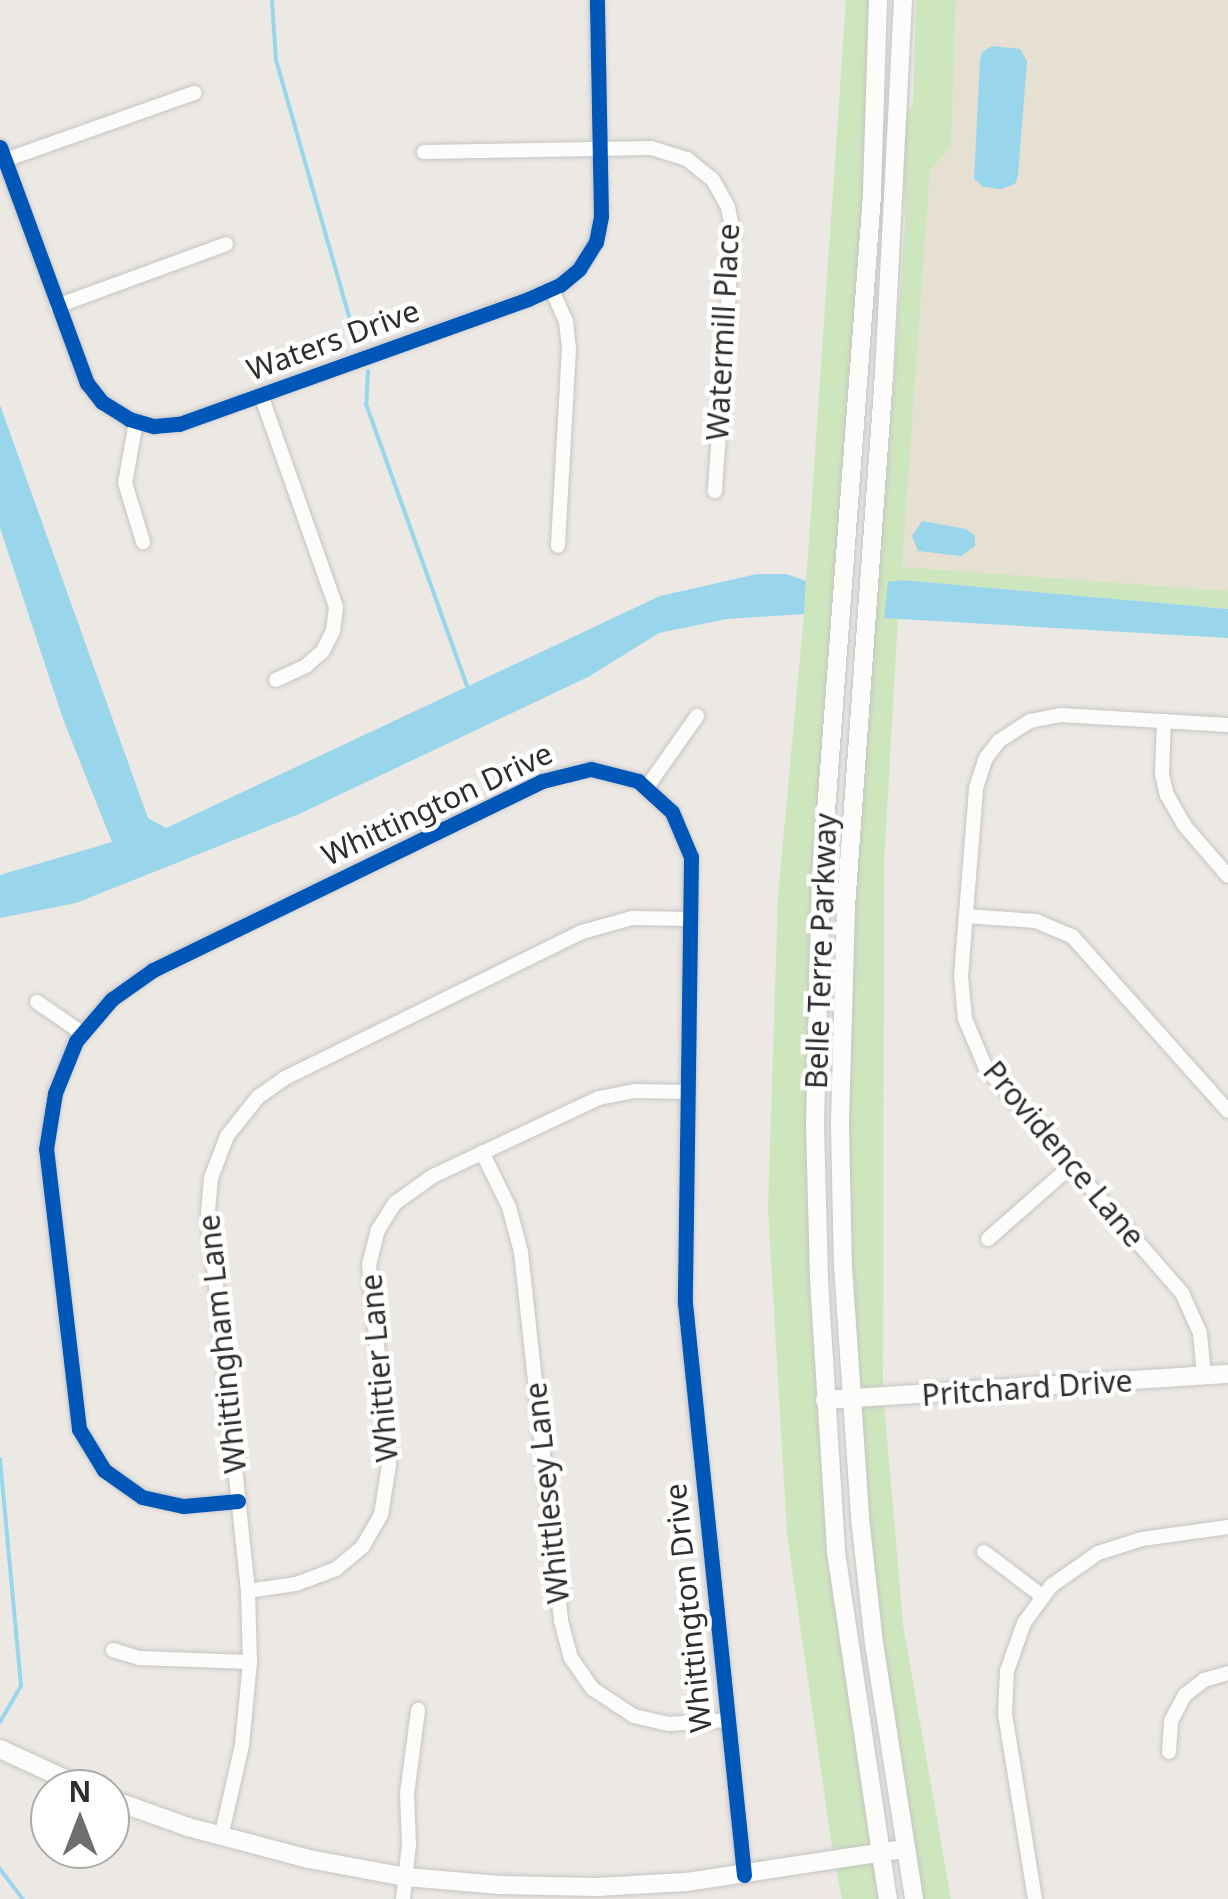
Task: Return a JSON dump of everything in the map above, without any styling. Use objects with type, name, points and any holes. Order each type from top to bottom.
[{"type":"main road","name":"Belle Terre Parkway","points":[[878,0],[872,195],[838,636],[816,1007],[816,1206],[836,1552],[888,1899]]},
{"type":"main road","name":"Belle Terre Parkway","points":[[903,0],[895,197],[844,957],[840,1127],[850,1399],[874,1643],[914,1899]]},
{"type":"main road","name":"Pritchard Drive","points":[[825,1400],[1228,1374]]},
{"type":"main road","points":[[0,1749],[44,1769]]},
{"type":"main road","points":[[130,1806],[220,1837],[406,1876],[554,1894],[744,1875],[905,1849]]},
{"type":"street","name":"Waters Drive","points":[[136,422],[179,424],[262,396],[552,290],[580,270],[598,234],[598,0]]},
{"type":"street","points":[[143,542],[125,482],[136,422],[115,412],[91,390],[56,306],[2,154],[194,93]]},
{"type":"street","name":"Watermill Place","points":[[424,152],[651,148],[680,156],[712,180],[728,207],[733,240],[715,491]]},
{"type":"street","points":[[56,306],[226,244]]},
{"type":"street","points":[[552,290],[566,322],[569,348],[558,546]]},
{"type":"street","points":[[262,396],[336,607],[334,631],[323,650],[311,663],[276,680]]},
{"type":"street","points":[[648,787],[697,716]]},
{"type":"street","name":"Providence Lane","points":[[1204,1376],[1200,1333],[1186,1300],[992,1075],[973,1043],[962,996],[976,788],[986,758],[999,742],[1020,726],[1050,716],[1228,726]]},
{"type":"street","points":[[1164,721],[1162,774],[1167,796],[1184,825],[1228,876]]},
{"type":"street","name":"Whittington Drive","points":[[238,1502],[175,1506],[142,1497],[104,1470],[78,1430],[46,1149],[58,1081],[82,1033],[120,992],[153,970],[542,780],[591,769],[620,774],[648,787],[672,812],[687,841],[691,919],[687,1338],[744,1875]]},
{"type":"street","points":[[966,916],[1036,921],[1072,936],[1228,1111]]},
{"type":"street","name":"Whittingham Lane","points":[[220,1837],[242,1745],[250,1662],[248,1591],[208,1212],[214,1168],[237,1120],[258,1097],[294,1072],[582,932],[632,918],[691,919]]},
{"type":"street","points":[[36,1002],[82,1033]]},
{"type":"street","name":"Whittier Lane","points":[[248,1591],[296,1584],[328,1573],[357,1552],[377,1523],[386,1497],[389,1465],[370,1282],[372,1243],[385,1216],[404,1194],[482,1152],[609,1095],[687,1092]]},
{"type":"street","name":"Whittlesey Lane","points":[[482,1152],[509,1207],[519,1243],[561,1621],[571,1658],[593,1689],[634,1716],[669,1724],[727,1720]]},
{"type":"street","points":[[988,1239],[1071,1166]]},
{"type":"street","points":[[1035,1899],[1009,1752],[1004,1694],[1016,1641],[1042,1596],[1070,1570],[1109,1548],[1228,1527]]},
{"type":"street","points":[[984,1552],[1042,1596]]},
{"type":"street","points":[[113,1650],[140,1658],[250,1662]]},
{"type":"street","points":[[1169,1752],[1171,1721],[1185,1695],[1204,1680],[1228,1673]]},
{"type":"street","points":[[403,1899],[407,1794],[418,1710]]},
{"type":"shaded area","points":[[956,0],[1228,0],[1228,591],[902,568],[930,171],[951,145]]},
{"type":"green space","points":[[846,0],[872,0],[865,165],[812,938],[840,1626],[881,1899],[842,1899],[833,1854],[787,1534],[768,1208],[778,896],[804,614]]},
{"type":"green space","points":[[916,0],[956,0],[951,146],[930,171],[902,567],[1228,591],[1228,609],[902,580],[884,617],[898,618],[884,864],[883,1391],[903,1625],[951,1899],[920,1899],[906,1823],[867,1532],[848,1237],[848,984],[882,459],[889,452],[905,224],[904,159],[907,113],[913,104]]},
{"type":"water","points":[[992,46],[1020,49],[1027,61],[1018,176],[1015,184],[1001,189],[983,187],[974,179],[980,60],[982,52]]},
{"type":"water","points":[[0,405],[148,818],[166,828],[660,596],[757,574],[786,574],[806,581],[804,614],[727,619],[659,633],[590,676],[299,814],[76,903],[0,918],[0,875],[112,842],[63,719],[0,528]]},
{"type":"water","points":[[922,521],[966,529],[975,536],[975,546],[961,556],[918,551],[912,536]]},
{"type":"water","points":[[902,580],[1228,609],[1228,638],[884,618],[888,582]]},
{"type":"waterway","points":[[272,0],[276,60],[353,330]]},
{"type":"waterway","points":[[368,371],[366,404],[468,689]]},
{"type":"waterway","points":[[0,1459],[21,1686],[0,1722]]},
{"type":"waterway","points":[[0,1869],[23,1899]]},
{"type":"cycle path","points":[[0,147],[87,383],[102,402],[129,419],[154,426],[179,424],[528,299],[560,285],[579,269],[596,242],[601,216],[597,0]]},
{"type":"cycle path","points":[[238,1501],[183,1506],[142,1497],[104,1470],[79,1429],[46,1149],[55,1093],[76,1041],[112,999],[153,970],[542,781],[591,769],[638,781],[672,812],[691,857],[685,1303],[744,1875]]}]
